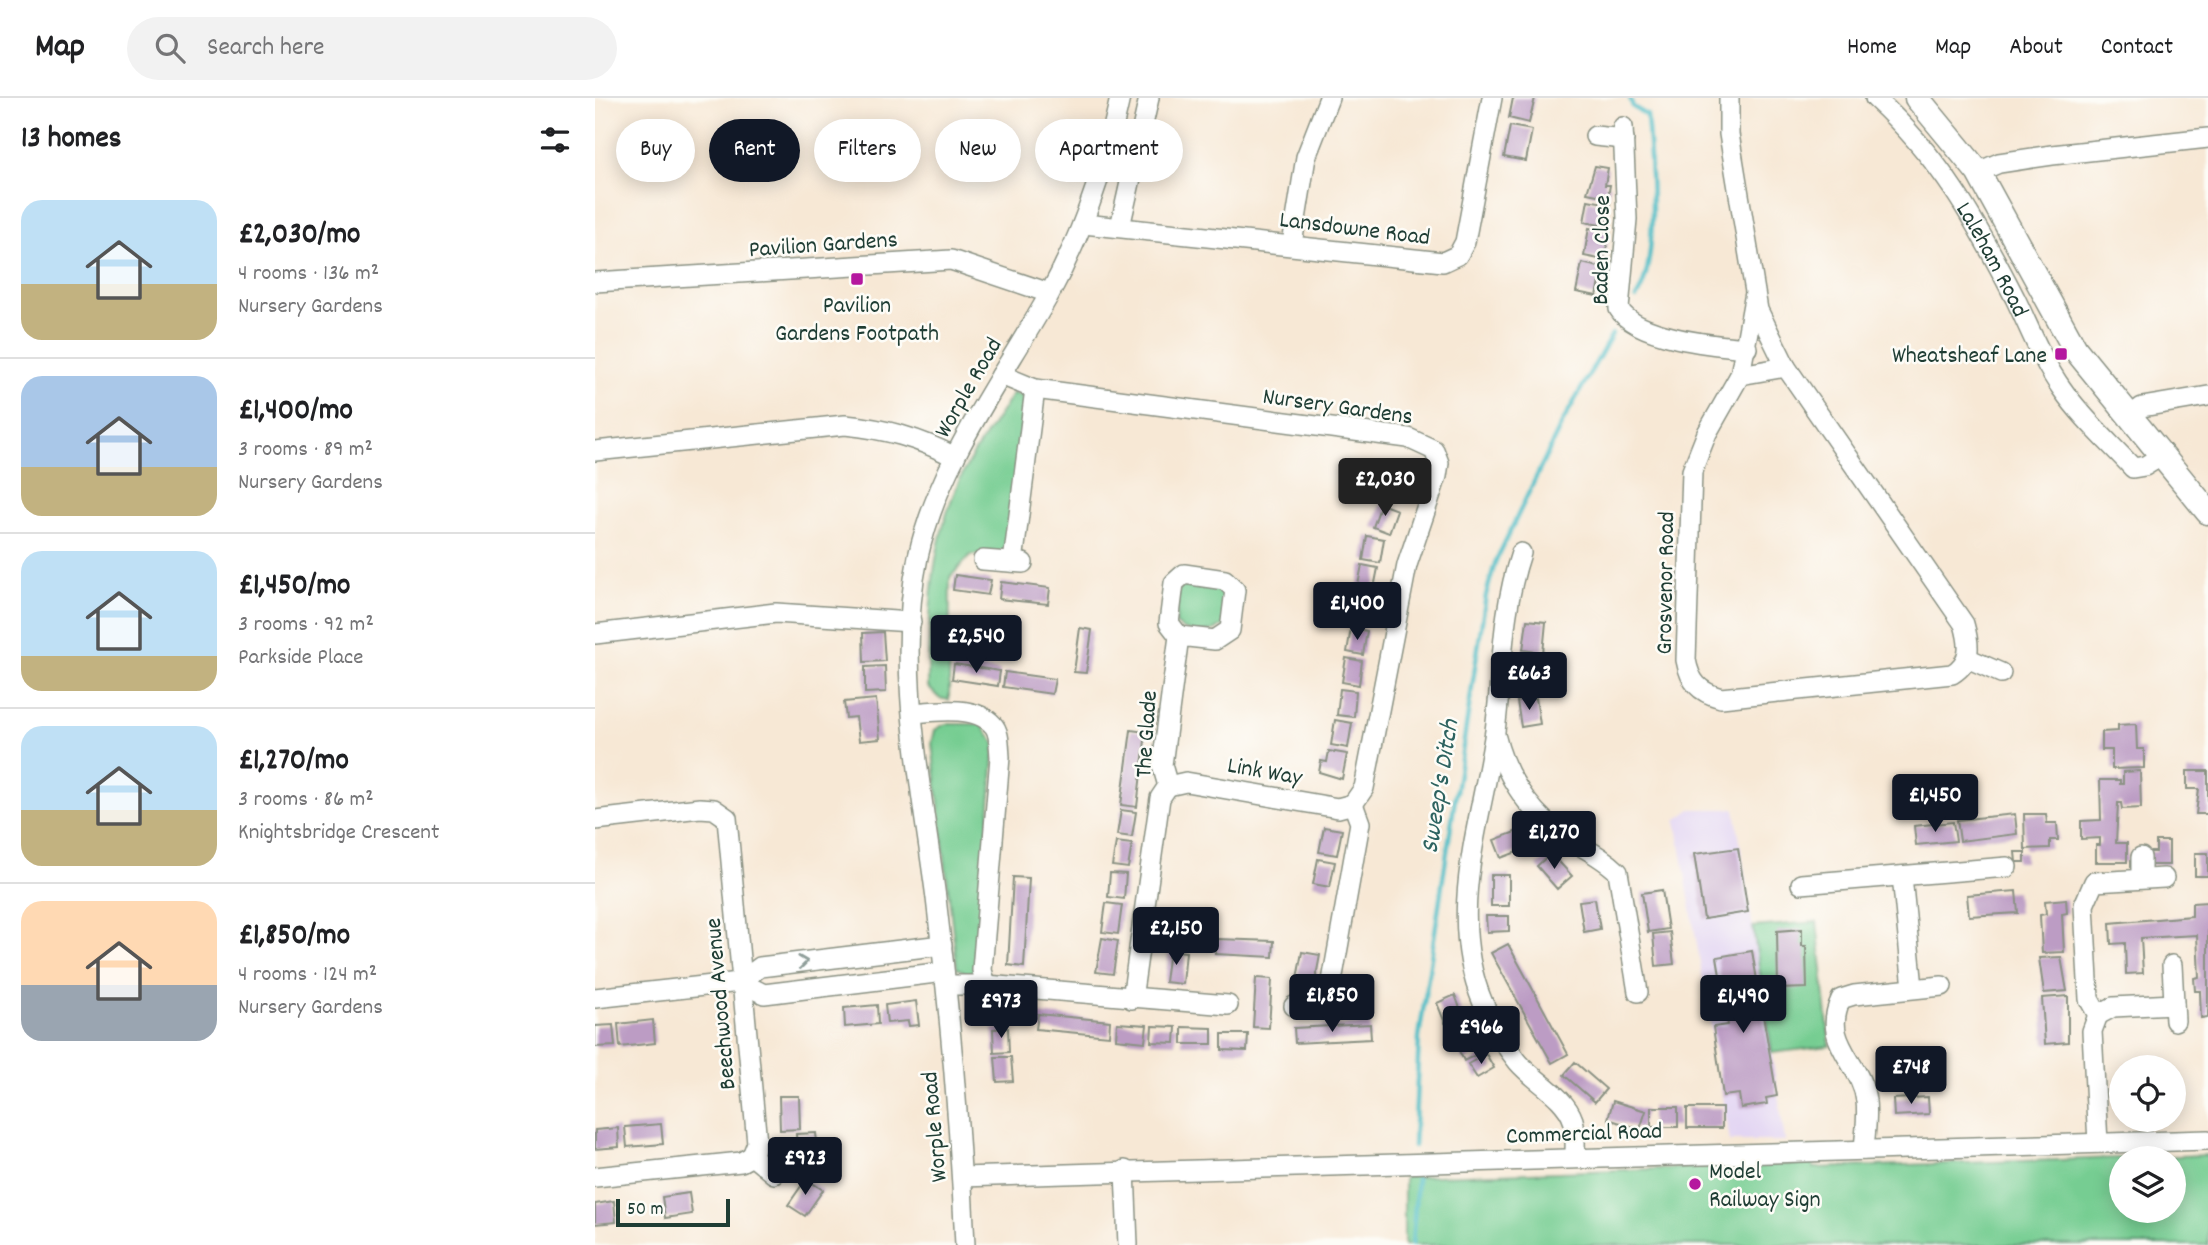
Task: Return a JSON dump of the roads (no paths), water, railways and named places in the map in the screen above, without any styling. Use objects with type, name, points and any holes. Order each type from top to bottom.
[{"type":"main road","name":"Laleham Road","points":[[1917,98],[1978,172],[2056,319],[2083,359],[2208,512]]},
{"type":"street","name":"Worple Road","points":[[965,1245],[963,1177],[942,945],[913,713],[911,622],[918,559],[927,522],[955,457],[1049,293],[1084,224],[1109,148],[1120,98]]},
{"type":"street","points":[[1120,227],[1149,98]]},
{"type":"street","points":[[1292,244],[1306,157],[1329,98]]},
{"type":"street","name":"Lansdowne Road","points":[[1084,224],[1443,262],[1458,255],[1465,242],[1492,98]]},
{"type":"street","name":"Grosvenor Road","points":[[1728,98],[1730,134],[1758,310],[1786,368],[1964,624],[1968,639],[1967,658],[1964,667],[1952,674],[1721,698],[1709,695],[1692,681],[1686,660],[1692,471],[1697,453],[1740,375],[1755,293]]},
{"type":"street","name":"Laleham Road","points":[[1875,98],[1918,139],[1940,167],[1973,220],[2061,388],[2076,407],[2133,468],[2145,466],[2161,456]]},
{"type":"street","name":"Baden Close","points":[[1595,136],[1623,133],[1627,219],[1619,309],[1626,320],[1653,332],[1747,348]]},
{"type":"street","points":[[1978,172],[1999,163],[2038,157],[2208,138]]},
{"type":"street","name":"Pavilion Gardens","points":[[595,282],[951,260],[1049,293]]},
{"type":"street","points":[[1740,375],[1786,368]]},
{"type":"street","name":"Nursery Gardens","points":[[1001,375],[1035,389],[1408,438],[1434,450],[1439,463],[1437,476],[1407,565],[1364,788],[1353,804]]},
{"type":"street","points":[[983,559],[1019,563],[1035,389]]},
{"type":"street","points":[[2129,417],[2143,407],[2208,396]]},
{"type":"street","points":[[595,451],[845,425],[879,428],[918,438],[955,457]]},
{"type":"street","points":[[1523,565],[1505,610],[1495,730],[1465,898],[1466,943],[1483,1002],[1498,1032],[1517,1061],[1564,1106],[1573,1119],[1575,1157]]},
{"type":"street","points":[[595,634],[776,613],[911,622]]},
{"type":"street","name":"The Glade","points":[[1132,999],[1160,798],[1168,786],[1162,765],[1179,636]]},
{"type":"street","points":[[1967,658],[2001,673]]},
{"type":"street","points":[[913,713],[959,712],[981,717],[993,725],[999,739],[1000,757],[982,970],[986,985]]},
{"type":"street","points":[[1495,730],[1500,755],[1522,792],[1555,830],[1606,860],[1618,872],[1638,992]]},
{"type":"street","name":"Link Way","points":[[1168,786],[1186,782],[1338,808],[1353,804]]},
{"type":"street","points":[[1481,809],[1491,794],[1506,788],[1522,792]]},
{"type":"street","points":[[1328,1004],[1360,823],[1353,804]]},
{"type":"street","name":"Beechwood Avenue","points":[[595,820],[700,808],[714,809],[727,818],[740,982],[757,1143],[752,1156]]},
{"type":"street","points":[[2141,857],[2141,878]]},
{"type":"street","points":[[1801,884],[1825,893],[1902,876],[2007,867]]},
{"type":"street","points":[[1902,876],[1913,988]]},
{"type":"street","points":[[2098,1015],[2089,999],[2085,898],[2094,881],[2164,878]]},
{"type":"street","points":[[595,998],[740,982],[760,967],[942,945]]},
{"type":"street","points":[[2098,1143],[2092,1031],[2098,1015],[2113,1007],[2175,1012],[2172,965]]},
{"type":"street","points":[[740,982],[764,994],[945,978],[986,985],[1132,999],[1228,1004]]},
{"type":"street","points":[[1864,1150],[1866,1100],[1862,1085],[1841,1051],[1835,1027],[1836,1009],[1841,999],[1942,986]]},
{"type":"street","points":[[1294,1006],[1350,1003]]},
{"type":"street","name":"Commercial Road","points":[[963,1177],[1125,1170],[2208,1140]]},
{"type":"street","points":[[595,1177],[741,1162],[752,1156],[774,1174]]},
{"type":"street","points":[[1125,1170],[1128,1245]]},
{"type":"waterway","name":"Sweep's Ditch","points":[[1630,98],[1633,107],[1647,115],[1652,209],[1649,260],[1644,282],[1636,298]]},
{"type":"waterway","name":"Sweep's Ditch","points":[[1414,1146],[1419,1037],[1486,595],[1495,563],[1562,423],[1612,334]]},
{"type":"waterway","points":[[1412,1245],[1417,1179]]},
{"type":"place","name":"Pavilion Gardens Footpath","points":[[857,279]]},
{"type":"place","name":"Wheatsheaf Lane","points":[[2061,354]]},
{"type":"place","name":"Model Railway Sign","points":[[1695,1184]]}]
